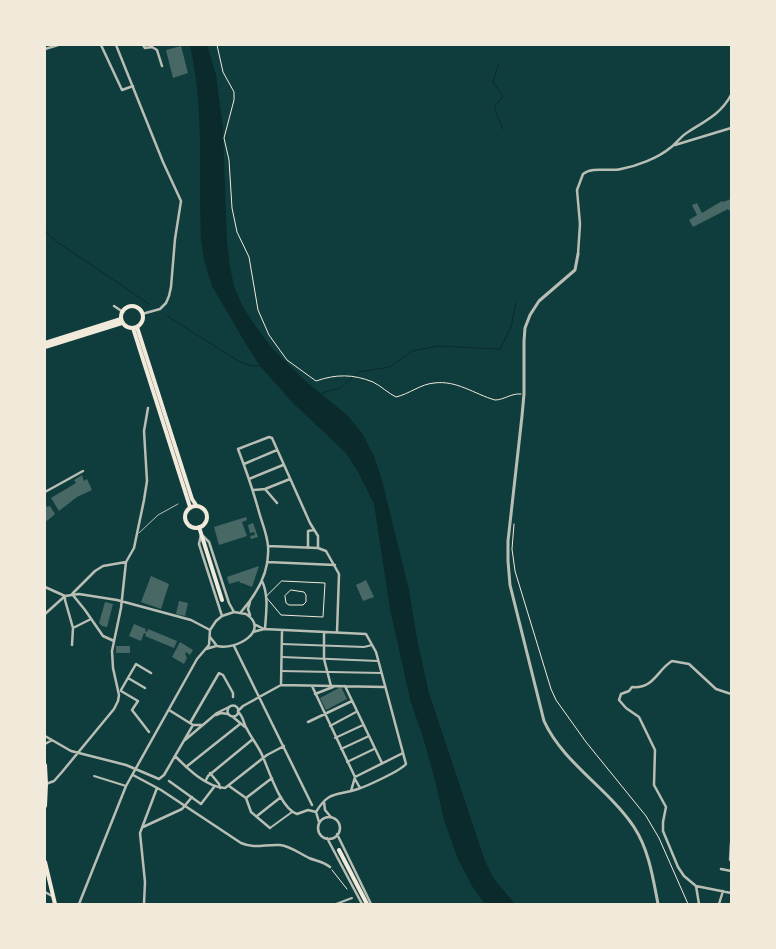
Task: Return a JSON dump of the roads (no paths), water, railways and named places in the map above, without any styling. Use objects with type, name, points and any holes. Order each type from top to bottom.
[{"type":"main road","points":[[132,306],[142,314],[142,320],[135,328],[128,328],[122,321],[122,312],[132,306]]},
{"type":"main road","points":[[45,345],[122,321]]},
{"type":"main road","points":[[135,328],[192,499],[196,506]]},
{"type":"main road","points":[[135,328],[190,507]]},
{"type":"main road","points":[[196,506],[204,509],[207,515],[204,523],[199,527],[192,527],[186,522],[186,512],[190,507],[196,506]]},
{"type":"main road","points":[[199,527],[222,600]]},
{"type":"main road","points":[[45,765],[45,806]]},
{"type":"main road","points":[[339,850],[367,904]]},
{"type":"main road","points":[[45,862],[55,904]]},
{"type":"street","points":[[45,49],[58,45]]},
{"type":"street","points":[[101,45],[122,90],[133,86]]},
{"type":"street","points":[[116,45],[163,162],[181,201],[169,296],[166,303],[160,309],[142,314]]},
{"type":"street","points":[[143,45],[145,48],[150,46],[156,50],[162,66]]},
{"type":"street","points":[[658,904],[647,852],[635,828],[623,812],[550,734],[544,721],[510,585],[508,561],[510,515],[524,394],[524,341],[528,319],[540,300],[575,270],[580,224],[577,190],[582,176],[588,171],[620,170],[659,155],[673,146],[683,135],[716,115],[726,105],[731,95]]},
{"type":"street","points":[[673,146],[731,128]]},
{"type":"street","points":[[114,306],[122,312]]},
{"type":"street","points":[[119,695],[113,668],[112,651],[122,602],[126,562],[134,548],[138,534],[147,481],[144,431],[148,408]]},
{"type":"street","points":[[241,612],[250,602],[262,581],[267,562],[268,546],[253,490],[238,449],[269,437],[272,438],[283,465],[318,536],[318,548]]},
{"type":"street","points":[[243,464],[277,450]]},
{"type":"street","points":[[249,478],[283,465]]},
{"type":"street","points":[[45,492],[83,471]]},
{"type":"street","points":[[253,490],[265,489],[290,478]]},
{"type":"street","points":[[265,489],[277,503]]},
{"type":"street","points":[[308,548],[308,531],[314,530]]},
{"type":"street","points":[[201,534],[209,542],[229,603],[234,612]]},
{"type":"street","points":[[201,534],[199,544],[222,616]]},
{"type":"street","points":[[268,546],[326,550],[339,574],[337,632]]},
{"type":"street","points":[[72,594],[95,571],[104,566],[126,562]]},
{"type":"street","points":[[267,562],[335,565]]},
{"type":"street","points":[[262,581],[266,590],[264,630]]},
{"type":"street","points":[[45,587],[65,596]]},
{"type":"street","points":[[45,614],[65,596],[72,594],[122,602],[187,619],[210,630]]},
{"type":"street","points":[[72,594],[103,636],[114,641]]},
{"type":"street","points":[[65,596],[73,628],[72,645]]},
{"type":"street","points":[[250,602],[248,609],[254,624],[264,630]]},
{"type":"street","points":[[79,904],[126,786],[197,659],[209,644],[210,630],[214,623],[222,616],[234,612],[241,612],[250,616]]},
{"type":"street","points":[[73,628],[91,619]]},
{"type":"street","points":[[253,632],[254,624]]},
{"type":"street","points":[[206,649],[217,646],[234,646],[245,640],[253,632],[264,630],[366,634],[378,661],[405,766],[360,788],[332,795],[316,812]]},
{"type":"street","points":[[281,685],[282,630]]},
{"type":"street","points":[[324,632],[324,658],[331,686]]},
{"type":"street","points":[[210,637],[217,646]]},
{"type":"street","points":[[282,644],[364,647],[372,645]]},
{"type":"street","points":[[234,646],[312,805]]},
{"type":"street","points":[[282,657],[378,661]]},
{"type":"street","points":[[731,694],[716,688],[689,664],[672,661],[646,685],[641,688],[632,687],[619,697],[619,700],[626,708],[639,717],[655,750],[654,784],[666,807],[663,827],[666,839],[680,871],[696,886],[731,893]]},
{"type":"street","points":[[46,787],[60,775],[114,709],[119,695],[136,664],[151,673]]},
{"type":"street","points":[[282,670],[381,673]]},
{"type":"street","points":[[45,736],[71,751],[137,768],[154,778],[161,779],[219,673],[223,675],[233,697]]},
{"type":"street","points":[[128,678],[145,688]]},
{"type":"street","points":[[233,716],[243,706],[281,685],[384,687]]},
{"type":"street","points":[[315,694],[336,685]]},
{"type":"street","points":[[312,686],[360,788]]},
{"type":"street","points":[[345,686],[382,763]]},
{"type":"street","points":[[121,691],[138,701],[132,710],[149,732]]},
{"type":"street","points":[[308,722],[352,701]]},
{"type":"street","points":[[234,706],[264,757],[281,797],[292,812]]},
{"type":"street","points":[[182,742],[220,711],[229,707],[243,706]]},
{"type":"street","points":[[229,707],[227,712],[229,715]]},
{"type":"street","points":[[169,710],[192,724],[204,725]]},
{"type":"street","points":[[330,726],[357,712]]},
{"type":"street","points":[[215,715],[221,713],[233,716],[245,727]]},
{"type":"street","points":[[186,767],[240,724]]},
{"type":"street","points":[[335,738],[363,725]]},
{"type":"street","points":[[341,749],[369,736]]},
{"type":"street","points":[[206,780],[210,773],[253,739]]},
{"type":"street","points":[[45,744],[52,740]]},
{"type":"street","points":[[174,756],[214,787],[220,788],[229,786],[264,757],[284,746]]},
{"type":"street","points":[[347,762],[375,749]]},
{"type":"street","points":[[351,791],[355,778],[402,753]]},
{"type":"street","points":[[210,773],[220,788]]},
{"type":"street","points":[[133,775],[186,806],[234,839],[249,846],[284,846],[330,867]]},
{"type":"street","points":[[94,776],[126,786]]},
{"type":"street","points":[[246,798],[272,778]]},
{"type":"street","points":[[169,781],[201,804],[214,787]]},
{"type":"street","points":[[229,786],[246,798],[251,812],[270,828],[292,812],[300,813],[310,810],[316,812]]},
{"type":"street","points":[[144,904],[145,882],[140,842],[142,827],[157,788]]},
{"type":"street","points":[[142,827],[186,806],[192,797]]},
{"type":"street","points":[[257,816],[281,797]]},
{"type":"street","points":[[324,802],[325,810],[339,824],[337,834],[371,904]]},
{"type":"street","points":[[316,812],[320,834],[327,838],[362,904]]},
{"type":"street","points":[[319,822],[331,817]]},
{"type":"street","points":[[327,838],[337,834]]},
{"type":"street","points":[[730,860],[731,843]]},
{"type":"street","points":[[721,869],[731,871]]},
{"type":"street","points":[[696,886],[700,904]]},
{"type":"street","points":[[719,904],[723,891]]},
{"type":"street","points":[[45,892],[53,897]]},
{"type":"street","points":[[336,904],[352,898]]},
{"type":"lane","points":[[138,534],[158,515],[178,504]]},
{"type":"water","points":[[190,45],[207,45],[216,75],[223,128],[227,242],[234,286],[242,305],[272,348],[303,379],[347,415],[362,433],[374,456],[382,480],[409,590],[429,693],[485,861],[494,879],[515,904],[485,904],[472,886],[458,859],[444,820],[435,780],[411,703],[390,609],[374,504],[346,453],[292,402],[261,367],[212,286],[204,260],[201,240],[198,95]]},
{"type":"waterway","points":[[499,63],[493,82],[503,96],[494,107],[503,129]]},
{"type":"waterway","points":[[45,231],[57,242],[149,304]]},
{"type":"waterway","points":[[322,393],[340,388],[359,372],[390,367],[412,351],[438,346],[500,349],[511,327],[516,303]]},
{"type":"waterway","points":[[167,316],[240,362],[252,366],[262,366]]}]
